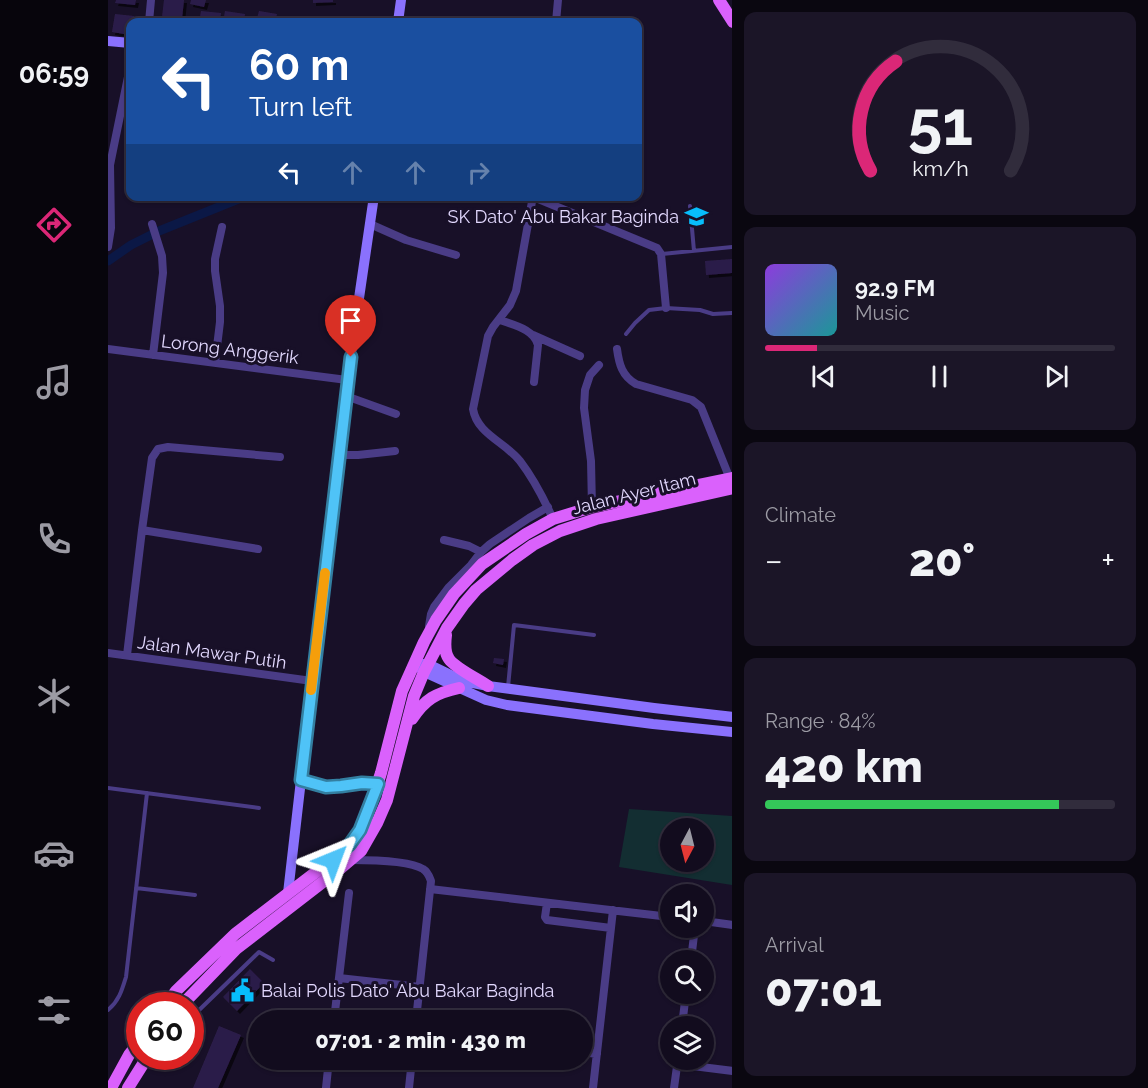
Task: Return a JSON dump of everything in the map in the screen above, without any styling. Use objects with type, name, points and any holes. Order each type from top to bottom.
[{"type":"main road","points":[[719,0],[730,18]]},
{"type":"main road","name":"Jalan Ayer Itam","points":[[195,992],[236,949],[350,860],[369,839],[387,800],[422,666],[424,642],[454,594],[482,564],[522,537],[550,513],[732,482]]},
{"type":"main road","name":"Jalan Ayer Itam","points":[[175,992],[235,934],[333,860],[350,844],[366,818],[378,784],[402,692],[464,604],[477,590],[533,545],[560,531],[732,482]]},
{"type":"main road","points":[[447,628],[444,646],[448,658],[488,686]]},
{"type":"main road","points":[[405,729],[421,705],[444,691],[459,688]]},
{"type":"main road","points":[[111,1088],[126,1060]]},
{"type":"main road","points":[[128,1088],[139,1070]]},
{"type":"street","points":[[149,18],[151,0]]},
{"type":"street","points":[[399,18],[401,0]]},
{"type":"street","points":[[556,18],[558,0]]},
{"type":"street","points":[[108,41],[126,43]]},
{"type":"street","points":[[108,247],[111,228],[110,165],[126,87]]},
{"type":"street","points":[[288,893],[347,380],[373,201]]},
{"type":"street","points":[[424,642],[434,607],[481,552],[529,518],[550,513],[544,498],[519,459],[480,425],[474,417],[473,409],[488,336],[510,305],[516,291],[531,201]]},
{"type":"street","points":[[542,201],[652,244],[657,248],[661,254],[666,308]]},
{"type":"street","points":[[370,224],[406,240],[456,255]]},
{"type":"street","points":[[215,363],[220,306],[215,259],[222,226]]},
{"type":"street","points":[[153,355],[163,273],[162,256],[154,229]]},
{"type":"street","points":[[500,320],[580,356]]},
{"type":"street","points":[[532,334],[537,339],[538,345],[534,382]]},
{"type":"street","name":"Lorong Anggerik","points":[[108,349],[347,380]]},
{"type":"street","points":[[617,349],[619,363],[629,380],[692,400],[701,407],[732,482]]},
{"type":"street","points":[[592,507],[591,461],[584,408],[585,390],[590,375],[599,365]]},
{"type":"street","points":[[346,396],[396,414]]},
{"type":"street","points":[[127,655],[152,458],[158,449],[168,447],[280,457]]},
{"type":"street","points":[[339,455],[395,452]]},
{"type":"street","points":[[142,530],[258,549]]},
{"type":"street","points":[[444,540],[469,546],[481,552]]},
{"type":"street","name":"Jalan Mawar Putih","points":[[108,653],[312,681]]},
{"type":"street","points":[[422,666],[463,681],[488,686],[732,717]]},
{"type":"street","points":[[422,666],[459,688],[486,700],[507,705],[732,732]]},
{"type":"street","points":[[653,724],[654,708]]},
{"type":"street","points":[[369,839],[370,853],[381,860]]},
{"type":"street","points":[[350,860],[381,860],[415,866],[421,868],[429,876],[431,881],[417,1010]]},
{"type":"street","points":[[430,889],[660,916]]},
{"type":"street","points":[[335,1010],[349,893]]},
{"type":"street","points":[[547,903],[545,917],[547,920],[611,928]]},
{"type":"street","points":[[593,1088],[614,910]]},
{"type":"street","points":[[714,922],[732,925]]},
{"type":"street","points":[[339,978],[420,987]]},
{"type":"street","points":[[593,1053],[597,1054]]},
{"type":"street","points":[[714,1068],[732,1071]]},
{"type":"street","points":[[326,1088],[328,1070]]},
{"type":"street","points":[[409,1088],[411,1070]]},
{"type":"street","points":[[674,1088],[677,1070]]},
{"type":"lane","points":[[690,206],[694,251]]},
{"type":"lane","points":[[661,254],[732,247]]},
{"type":"lane","points":[[626,334],[649,310],[666,308],[700,310],[713,314],[732,313]]},
{"type":"lane","points":[[508,688],[513,625],[594,634]]},
{"type":"lane","points":[[301,780],[326,787],[362,783],[378,784]]},
{"type":"lane","points":[[108,788],[259,808]]},
{"type":"lane","points":[[108,1010],[115,1004],[126,977],[147,793]]},
{"type":"lane","points":[[136,888],[195,895]]},
{"type":"lane","points":[[204,1005],[259,952],[273,960]]},
{"type":"green space","points":[[629,809],[732,816],[732,885],[619,867]]},
{"type":"building","points":[[116,0],[136,0],[135,5],[115,3]]},
{"type":"building","points":[[164,0],[184,0],[182,18],[162,17]]},
{"type":"building","points":[[191,0],[206,0],[204,7],[190,4]]},
{"type":"building","points":[[313,0],[333,0],[333,2],[313,3]]},
{"type":"building","points":[[201,11],[221,13],[220,18],[200,18]]},
{"type":"building","points":[[225,11],[245,14],[244,18],[224,18]]},
{"type":"building","points":[[259,11],[277,14],[276,18],[257,18]]},
{"type":"building","points":[[115,14],[134,16],[134,18],[126,18],[126,34],[112,32]]},
{"type":"building","points":[[732,259],[732,273],[706,275],[705,261]]},
{"type":"building","points":[[494,658],[504,659],[503,665],[493,663]]},
{"type":"building","name":"Balai Polis Dato' Abu Bakar Baginda","points":[[250,969],[264,983],[237,1011],[223,997]]},
{"type":"building","points":[[219,1026],[241,1035],[218,1088],[193,1088],[201,1070],[204,1070],[204,1062]]},
{"type":"waterway","points":[[108,261],[131,245],[159,231],[234,201]]},
{"type":"slow traffic","points":[[311,690],[325,573]]},
{"type":"place","name":"SK Dato' Abu Bakar Baginda","points":[[697,216]]},
{"type":"place","name":"Balai Polis Dato' Abu Bakar Baginda","points":[[243,990]]},
{"type":"route","points":[[333,860],[350,844],[360,830],[378,784],[362,783],[326,787],[301,780],[351,357]]}]
